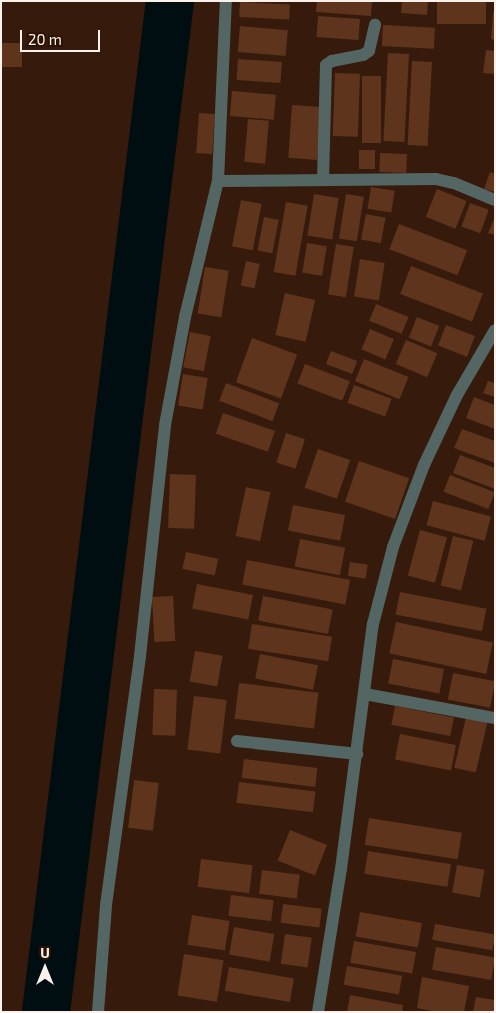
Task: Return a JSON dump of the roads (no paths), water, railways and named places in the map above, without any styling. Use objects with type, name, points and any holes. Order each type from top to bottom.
[{"type":"street","points":[[98,1012],[106,905],[140,656],[165,425],[185,318],[218,181],[226,1]]},
{"type":"street","points":[[323,180],[326,65],[332,60],[363,55],[370,51],[375,25]]},
{"type":"street","points":[[218,181],[436,179],[495,200]]},
{"type":"street","points":[[318,1012],[341,869],[365,694],[372,624],[393,547],[424,465],[457,396],[495,330]]},
{"type":"street","points":[[365,694],[495,718]]},
{"type":"street","points":[[237,741],[357,754]]},
{"type":"waterway","points":[[46,1012],[170,1]]}]
